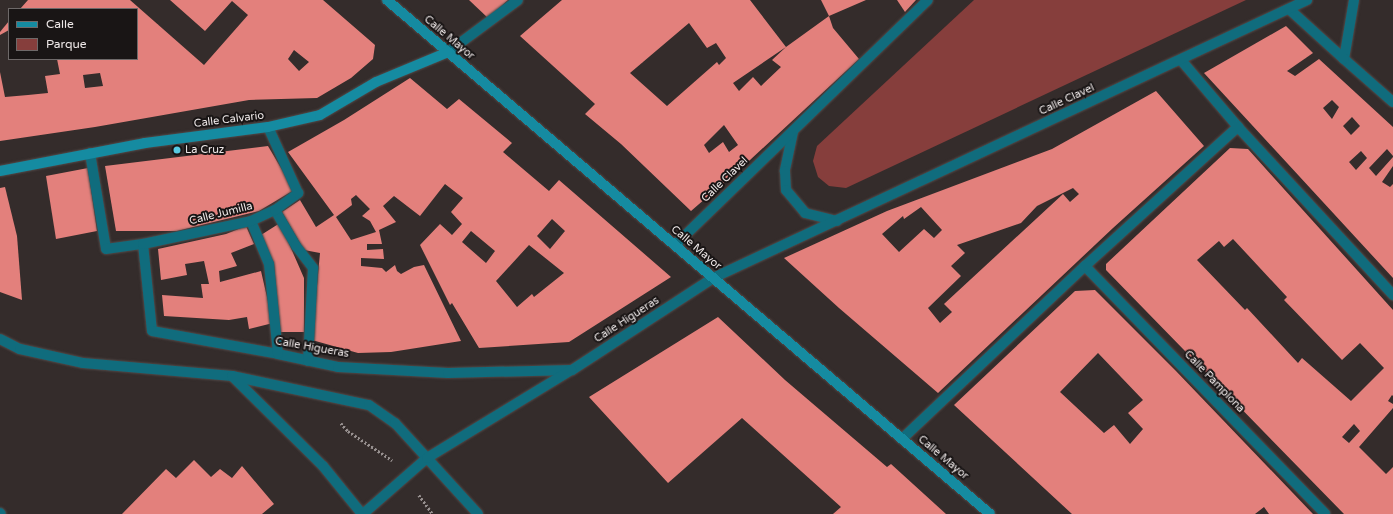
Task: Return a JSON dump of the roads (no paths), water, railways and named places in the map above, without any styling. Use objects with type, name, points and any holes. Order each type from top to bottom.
[{"type":"main road","name":"Calle Mayor","points":[[386,0],[990,514]]},
{"type":"main road","name":"Calle Calvario","points":[[0,172],[146,143],[268,127],[320,115],[376,82],[448,52]]},
{"type":"street","points":[[448,52],[518,0]]},
{"type":"street","name":"Calle Clavel","points":[[675,246],[928,0]]},
{"type":"street","name":"Calle Clavel","points":[[713,278],[1307,0]]},
{"type":"street","points":[[1344,59],[1354,0]]},
{"type":"street","points":[[1289,8],[1393,102]]},
{"type":"street","points":[[1181,60],[1238,127],[1393,295]]},
{"type":"street","name":"Calle Jumilla","points":[[143,244],[251,221],[275,210],[298,193],[268,127]]},
{"type":"street","points":[[902,439],[1085,266],[1238,127]]},
{"type":"street","points":[[792,132],[785,171],[786,190],[805,213],[837,221]]},
{"type":"street","points":[[90,153],[106,249],[143,244]]},
{"type":"street","points":[[275,210],[296,246],[313,268],[308,361]]},
{"type":"street","points":[[251,221],[269,264],[278,354]]},
{"type":"street","name":"Calle Higueras","points":[[143,244],[152,331],[278,354],[338,367],[448,373],[572,370],[713,278]]},
{"type":"street","name":"Calle Pamplona","points":[[1085,266],[1325,514]]},
{"type":"street","points":[[0,339],[20,349],[82,362],[232,376],[369,405],[395,423],[478,514]]},
{"type":"street","points":[[232,376],[323,466],[363,514],[427,458],[572,370]]},
{"type":"place","name":"La Cruz","points":[[177,150]]}]
